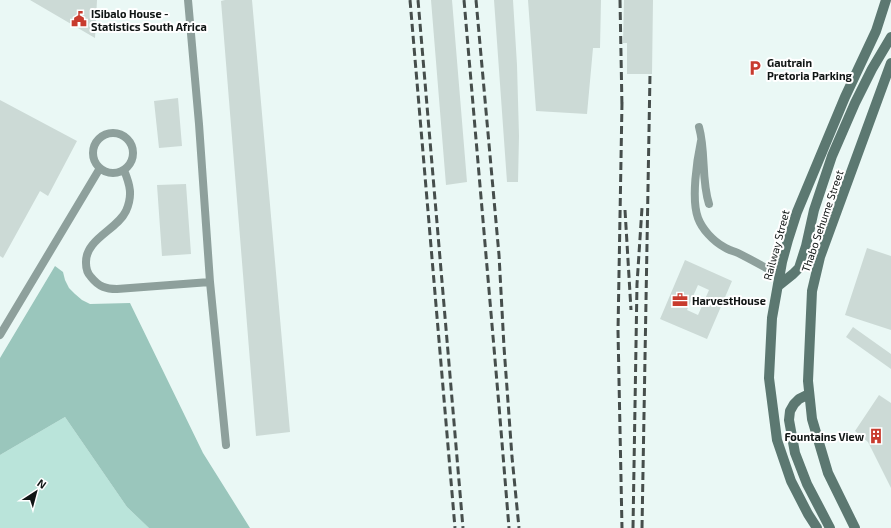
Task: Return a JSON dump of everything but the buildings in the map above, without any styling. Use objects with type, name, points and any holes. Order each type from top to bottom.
[{"type":"main road","name":"Railway Street","points":[[817,528],[791,481],[777,440],[769,378],[772,318],[779,275],[796,212],[845,97],[876,31],[886,0]]},
{"type":"main road","points":[[778,286],[799,268],[806,246],[814,210],[832,156],[855,103],[872,69],[891,37]]},
{"type":"main road","name":"Thabo Sehume Street","points":[[855,528],[828,473],[812,419],[808,381],[812,291],[820,257],[845,187],[889,75],[891,63]]},
{"type":"main road","points":[[809,394],[799,399],[794,404],[790,411],[789,420],[795,453],[802,472],[830,528]]},
{"type":"lane","points":[[188,0],[199,124],[210,282],[226,445]]},
{"type":"lane","points":[[699,127],[703,147],[706,191],[709,204]]},
{"type":"lane","points":[[116,133],[122,135],[131,144],[133,158],[124,170],[113,173],[106,172],[96,164],[93,151],[98,140],[103,136],[116,133]]},
{"type":"lane","points":[[702,141],[697,163],[695,195],[698,217],[704,229],[712,238],[724,247],[779,275]]},
{"type":"lane","points":[[0,335],[100,168]]},
{"type":"lane","points":[[124,170],[130,183],[131,194],[125,213],[96,241],[89,250],[86,259],[86,266],[89,275],[100,286],[107,289],[210,282]]},
{"type":"green space","points":[[55,266],[63,272],[69,288],[82,300],[90,304],[130,303],[203,453],[250,528],[149,528],[127,507],[65,417],[0,455],[0,358]]},
{"type":"green space","points":[[65,417],[127,507],[149,528],[0,528],[0,455]]},
{"type":"railway","points":[[410,0],[455,528]]},
{"type":"railway","points":[[418,0],[463,528]]},
{"type":"railway","points":[[464,0],[509,528]]},
{"type":"railway","points":[[476,0],[499,255],[512,457],[519,528]]},
{"type":"railway","points":[[620,0],[622,108]]},
{"type":"railway","points":[[642,528],[650,74]]},
{"type":"railway","points":[[622,102],[618,331],[622,528]]},
{"type":"railway","points":[[633,528],[637,284],[642,208]]},
{"type":"railway","points":[[625,210],[631,310]]},
{"type":"place","name":"ISibalo House - Statistics South Africa","points":[[79,19]]},
{"type":"place","name":"Gautrain Pretoria Parking","points":[[755,68]]},
{"type":"place","name":"HarvestHouse","points":[[680,300]]},
{"type":"place","name":"Fountains View","points":[[876,436]]}]
